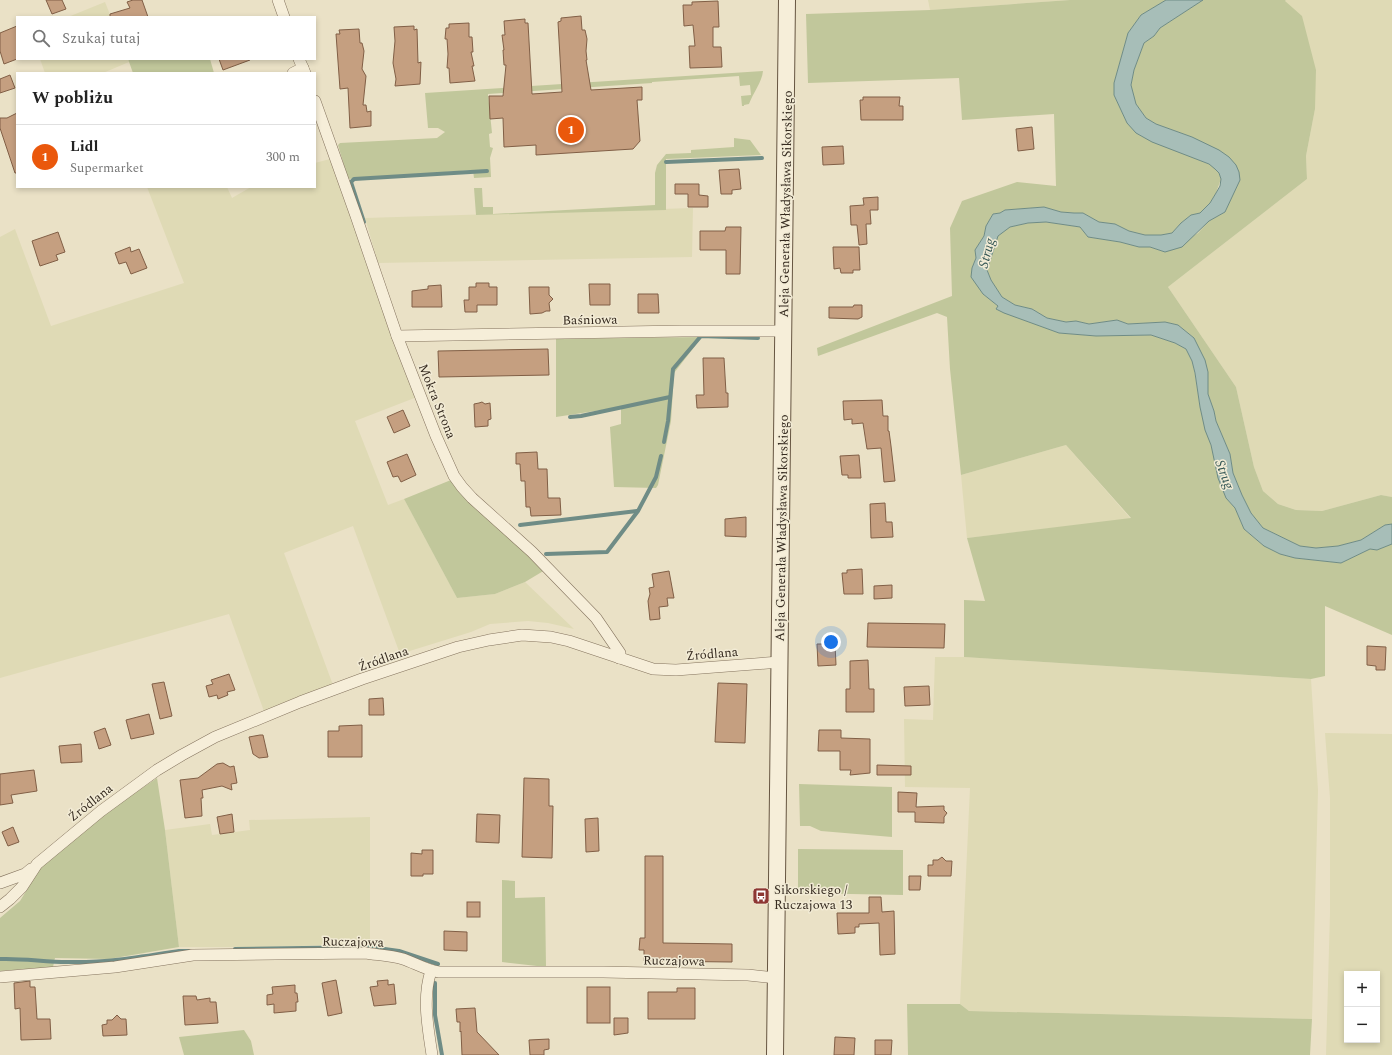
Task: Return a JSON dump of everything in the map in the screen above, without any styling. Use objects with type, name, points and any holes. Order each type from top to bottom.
[{"type":"main road","name":"Aleja Generała Władysława Sikorskiego","points":[[775,1055],[788,0]]},
{"type":"street","points":[[278,0],[284,16]]},
{"type":"street","name":"Mokra Strona","points":[[316,104],[397,336],[436,436],[454,476],[462,486],[532,552],[596,618],[620,652],[619,658]]},
{"type":"street","name":"Baśniowa","points":[[397,336],[682,331],[784,331]]},
{"type":"street","name":"Źródlana","points":[[0,883],[25,874],[100,811],[157,770],[182,755],[215,738],[256,720],[362,679],[458,647],[488,640],[522,635],[551,637],[569,641],[653,669],[676,670],[780,662]]},
{"type":"street","name":"Źródlana","points":[[0,907],[22,887],[37,864]]},
{"type":"street","name":"Ruczajowa","points":[[0,976],[115,967],[193,955],[365,953],[386,955],[402,959],[431,971],[610,972],[748,975],[776,978]]},
{"type":"street","points":[[431,971],[426,994],[426,1014],[432,1055]]},
{"type":"shaded area","points":[[928,0],[1070,0],[930,10]]},
{"type":"shaded area","points":[[1392,0],[1392,497],[1381,495],[1322,511],[1296,510],[1278,504],[1263,491],[1254,467],[1236,387],[1168,287],[1307,179],[1306,156],[1315,109],[1285,1]]},
{"type":"shaded area","points":[[105,2],[111,16],[70,16]]},
{"type":"shaded area","points":[[40,60],[128,60],[129,62],[105,72],[45,72]]},
{"type":"shaded area","points":[[330,159],[417,397],[355,421],[388,505],[404,499],[457,598],[495,594],[525,582],[574,629],[548,623],[528,621],[490,624],[471,632],[400,654],[353,526],[284,553],[333,685],[265,714],[229,614],[0,678],[0,237],[15,229],[51,326],[184,283],[147,188],[227,188],[232,198],[249,188],[316,188],[316,163]]},
{"type":"shaded area","points":[[693,208],[692,257],[378,263],[365,218]]},
{"type":"shaded area","points":[[1066,445],[1131,519],[967,538],[961,475]]},
{"type":"shaded area","points":[[935,657],[964,657],[1311,679],[1318,790],[1312,1019],[969,1011],[960,1004],[970,788],[905,787],[904,719],[933,720]]},
{"type":"shaded area","points":[[1325,733],[1392,734],[1392,1055],[1326,1055],[1330,913],[1330,798]]},
{"type":"shaded area","points":[[370,817],[370,944],[263,947],[179,947],[165,830],[210,824],[212,835],[250,830],[249,820]]},
{"type":"green space","points":[[1070,0],[1166,0],[1141,15],[1128,33],[1114,83],[1114,95],[1127,123],[1141,136],[1209,164],[1215,168],[1221,179],[1216,193],[1210,203],[1200,213],[1191,215],[1172,233],[1161,235],[1145,235],[1129,231],[1115,224],[1099,222],[1083,213],[1061,212],[1044,207],[1005,210],[1000,213],[993,214],[986,226],[984,236],[975,250],[976,258],[972,268],[983,294],[998,306],[996,309],[1059,333],[1096,336],[1151,335],[1175,343],[1186,349],[1192,361],[1200,407],[1226,498],[1235,508],[1244,529],[1264,546],[1280,554],[1295,558],[1341,563],[1370,549],[1377,550],[1392,544],[1392,635],[1325,606],[1325,676],[1311,679],[964,657],[964,600],[985,601],[967,538],[1131,518],[1066,445],[961,475],[950,369],[947,317],[937,313],[818,356],[817,348],[952,296],[950,228],[962,201],[1017,182],[1056,186],[1054,114],[962,120],[959,78],[808,83],[806,14],[930,10]]},
{"type":"green space","points":[[1203,0],[1286,0],[1285,1],[1302,16],[1316,70],[1315,109],[1306,156],[1307,179],[1168,287],[1236,387],[1254,467],[1263,491],[1278,504],[1296,510],[1322,511],[1381,495],[1392,497],[1392,524],[1385,525],[1361,540],[1338,546],[1316,548],[1300,546],[1263,528],[1251,513],[1233,473],[1230,454],[1216,421],[1208,394],[1208,372],[1194,338],[1178,325],[1165,322],[1128,324],[1117,320],[1089,324],[1076,321],[1066,322],[1047,318],[1032,309],[1015,305],[1002,297],[991,280],[987,270],[997,236],[1010,227],[1028,223],[1046,222],[1080,227],[1088,237],[1120,242],[1139,247],[1150,247],[1165,252],[1198,233],[1209,221],[1225,212],[1237,187],[1192,137],[1156,124],[1146,118],[1136,104],[1131,85],[1134,70],[1144,43],[1154,36],[1160,28]]},
{"type":"green space","points":[[128,60],[210,60],[214,72],[133,72]]},
{"type":"green space","points":[[763,71],[761,79],[749,104],[744,106],[742,106],[741,96],[751,95],[750,85],[740,86],[739,76],[488,94],[492,133],[489,134],[490,147],[493,148],[490,158],[491,177],[474,178],[473,170],[348,179],[338,145],[340,143],[437,138],[445,132],[438,128],[428,128],[425,93]]},
{"type":"green space","points":[[734,138],[750,140],[761,155],[666,159],[666,210],[476,215],[474,188],[482,188],[483,207],[493,207],[493,214],[655,205],[655,173],[657,165],[666,154],[691,153],[691,150],[734,147]]},
{"type":"green space","points":[[702,337],[674,373],[671,421],[658,485],[656,488],[614,487],[610,427],[621,424],[621,407],[556,417],[556,339]]},
{"type":"green space","points":[[451,480],[545,570],[525,582],[495,594],[457,598],[404,499]]},
{"type":"green space","points":[[157,778],[165,830],[179,947],[109,959],[55,958],[53,967],[0,971],[0,918],[20,901],[39,870],[98,818]]},
{"type":"green space","points":[[799,784],[892,787],[892,837],[821,831],[810,826],[800,826]]},
{"type":"green space","points":[[798,849],[903,850],[903,895],[798,893]]},
{"type":"green space","points":[[502,880],[515,881],[515,898],[545,897],[546,967],[502,962]]},
{"type":"green space","points":[[907,1004],[960,1004],[969,1011],[1312,1019],[1310,1055],[908,1055]]},
{"type":"green space","points":[[244,1030],[251,1041],[254,1055],[184,1055],[179,1037]]},
{"type":"water","name":"Strug","points":[[1166,0],[1203,0],[1160,28],[1154,36],[1144,43],[1134,70],[1131,85],[1136,104],[1146,118],[1156,124],[1192,137],[1219,150],[1229,157],[1236,165],[1240,180],[1225,212],[1209,221],[1182,247],[1165,252],[1150,247],[1139,247],[1120,242],[1088,237],[1080,227],[1046,222],[1028,223],[1010,227],[998,236],[987,270],[991,280],[1002,297],[1015,305],[1032,309],[1047,318],[1066,322],[1076,321],[1089,324],[1117,320],[1128,324],[1165,322],[1178,325],[1194,338],[1205,360],[1208,372],[1208,394],[1216,421],[1230,454],[1233,473],[1251,513],[1263,528],[1300,546],[1316,548],[1338,546],[1361,540],[1385,525],[1392,524],[1392,544],[1377,550],[1370,549],[1341,563],[1295,558],[1280,554],[1264,546],[1244,529],[1235,508],[1226,498],[1218,478],[1211,445],[1205,430],[1195,373],[1192,361],[1186,349],[1175,343],[1151,335],[1096,336],[1059,333],[996,309],[998,306],[983,294],[971,277],[972,268],[976,258],[975,250],[984,236],[986,226],[993,214],[1000,213],[1005,210],[1044,207],[1061,212],[1083,213],[1099,222],[1115,224],[1129,231],[1145,235],[1161,235],[1172,233],[1191,215],[1200,213],[1210,203],[1220,186],[1221,179],[1219,173],[1209,164],[1152,142],[1136,133],[1127,123],[1114,95],[1114,83],[1128,33],[1141,15]]},
{"type":"building","points":[[46,0],[62,0],[66,9],[52,14]]},
{"type":"building","points":[[142,0],[148,16],[110,16],[110,14],[130,8],[127,2]]},
{"type":"building","points":[[718,1],[719,27],[713,27],[713,47],[721,47],[722,67],[690,68],[689,46],[695,46],[693,25],[684,26],[683,5],[692,5],[692,2]]},
{"type":"building","points":[[581,16],[582,30],[585,30],[587,39],[586,60],[591,90],[642,87],[642,100],[637,100],[640,141],[633,149],[536,155],[536,145],[504,147],[503,118],[490,119],[489,96],[503,96],[506,65],[504,65],[502,35],[505,35],[504,21],[525,19],[525,23],[528,23],[532,94],[562,92],[558,22],[561,21],[561,18]]},
{"type":"building","points":[[469,23],[469,37],[472,37],[473,52],[471,52],[475,81],[450,83],[449,68],[447,68],[448,54],[447,39],[445,39],[446,28],[449,28],[449,24]]},
{"type":"building","points":[[16,26],[16,59],[4,64],[0,51],[0,33]]},
{"type":"building","points":[[414,26],[414,30],[417,29],[418,63],[421,62],[420,84],[395,86],[396,79],[393,63],[395,41],[394,27]]},
{"type":"building","points":[[359,29],[360,43],[362,43],[364,51],[362,69],[366,76],[363,105],[366,105],[367,112],[371,111],[371,126],[350,128],[348,88],[340,89],[336,34],[340,34],[339,30]]},
{"type":"building","points":[[219,60],[250,60],[223,70]]},
{"type":"building","points":[[10,75],[15,88],[0,93],[0,79]]},
{"type":"building","points":[[863,97],[900,97],[899,106],[903,106],[903,120],[861,120],[860,100],[863,100]]},
{"type":"building","points":[[16,114],[16,173],[0,128],[0,118],[7,118]]},
{"type":"building","points":[[1032,127],[1034,149],[1018,151],[1016,129]]},
{"type":"building","points":[[843,146],[844,164],[823,165],[822,147]]},
{"type":"building","points":[[739,169],[741,189],[732,190],[732,194],[721,194],[719,170]]},
{"type":"building","points":[[675,184],[699,184],[699,195],[708,196],[708,207],[688,207],[688,194],[675,194]]},
{"type":"building","points":[[878,197],[878,210],[870,210],[871,224],[866,224],[867,244],[859,245],[857,225],[851,225],[850,206],[864,205],[863,198]]},
{"type":"building","points":[[726,227],[741,227],[740,274],[726,274],[726,250],[700,250],[700,231],[725,231]]},
{"type":"building","points":[[58,232],[65,252],[56,255],[58,260],[40,266],[32,241]]},
{"type":"building","points":[[130,247],[131,252],[139,249],[147,268],[131,274],[126,262],[119,264],[115,253]]},
{"type":"building","points":[[833,247],[859,247],[860,270],[853,270],[853,273],[841,273],[840,268],[834,269]]},
{"type":"building","points":[[476,283],[489,283],[489,287],[497,287],[497,305],[477,305],[477,312],[465,312],[464,300],[469,300],[469,287],[476,287]]},
{"type":"building","points":[[589,284],[610,284],[610,305],[590,305]]},
{"type":"building","points":[[441,285],[442,307],[412,307],[412,291],[428,289],[428,286]]},
{"type":"building","points":[[529,287],[549,287],[549,295],[553,299],[549,303],[550,311],[530,314]]},
{"type":"building","points":[[638,294],[658,294],[659,313],[638,313]]},
{"type":"building","points":[[854,305],[862,305],[862,317],[858,319],[829,318],[829,307],[853,307]]},
{"type":"building","points":[[548,349],[549,375],[439,377],[438,351]]},
{"type":"building","points":[[703,358],[724,358],[728,407],[697,408],[696,395],[704,395]]},
{"type":"building","points":[[882,400],[883,416],[888,416],[888,431],[895,481],[884,482],[881,448],[867,449],[863,423],[852,424],[852,419],[844,420],[843,401]]},
{"type":"building","points":[[482,402],[485,404],[490,403],[491,419],[488,420],[488,426],[475,427],[474,404]]},
{"type":"building","points":[[403,410],[410,426],[394,433],[387,417]]},
{"type":"building","points":[[537,452],[538,469],[547,469],[548,498],[560,498],[561,515],[531,516],[530,507],[526,507],[525,481],[521,481],[520,464],[516,464],[516,453]]},
{"type":"building","points":[[407,454],[416,475],[401,482],[398,476],[393,477],[387,462]]},
{"type":"building","points":[[859,455],[861,478],[848,478],[848,475],[842,475],[840,456]]},
{"type":"building","points":[[885,503],[886,522],[892,522],[893,537],[871,538],[870,504]]},
{"type":"building","points":[[746,517],[746,537],[725,536],[725,519]]},
{"type":"building","points":[[862,569],[863,594],[844,594],[842,573],[847,573],[847,570]]},
{"type":"building","points":[[669,571],[674,598],[667,598],[668,606],[659,607],[660,619],[650,620],[648,601],[650,594],[649,588],[654,587],[652,574]]},
{"type":"building","points":[[892,585],[892,598],[874,599],[874,586]]},
{"type":"building","points":[[868,623],[945,624],[944,648],[867,647]]},
{"type":"building","points":[[817,644],[835,644],[836,665],[818,666]]},
{"type":"building","points":[[1367,646],[1386,647],[1385,670],[1376,670],[1376,666],[1367,665]]},
{"type":"building","points":[[868,660],[869,689],[874,689],[874,712],[846,712],[846,689],[850,689],[850,661]]},
{"type":"building","points":[[229,674],[235,690],[227,692],[228,695],[218,699],[217,695],[209,697],[206,686],[213,684],[211,680]]},
{"type":"building","points":[[164,682],[172,716],[160,719],[152,684]]},
{"type":"building","points":[[718,683],[747,684],[745,743],[715,742]]},
{"type":"building","points":[[929,686],[930,705],[905,706],[904,687]]},
{"type":"building","points":[[383,698],[384,715],[369,715],[369,699]]},
{"type":"building","points":[[149,714],[154,734],[131,739],[126,720]]},
{"type":"building","points":[[362,725],[362,757],[328,757],[328,731],[339,731],[339,726]]},
{"type":"building","points":[[105,728],[111,745],[99,749],[94,732]]},
{"type":"building","points":[[819,730],[841,730],[841,738],[870,739],[870,773],[850,775],[851,770],[840,770],[840,751],[818,751]]},
{"type":"building","points":[[263,735],[268,757],[259,758],[253,754],[249,737]]},
{"type":"building","points":[[81,744],[82,762],[61,763],[59,746]]},
{"type":"building","points":[[223,763],[230,767],[234,766],[237,783],[231,784],[232,790],[222,786],[202,790],[202,816],[185,818],[180,780],[198,778],[217,764]]},
{"type":"building","points":[[877,765],[911,766],[911,775],[877,775]]},
{"type":"building","points":[[34,770],[37,791],[11,795],[13,803],[0,805],[0,774]]},
{"type":"building","points":[[524,778],[549,779],[549,806],[553,806],[552,858],[522,857]]},
{"type":"building","points":[[898,792],[917,793],[916,807],[944,806],[944,810],[947,813],[944,817],[944,823],[915,822],[915,812],[898,812]]},
{"type":"building","points":[[232,814],[234,832],[220,834],[217,817]]},
{"type":"building","points":[[477,814],[500,815],[499,843],[476,842]]},
{"type":"building","points":[[598,818],[599,851],[586,852],[585,819]]},
{"type":"building","points":[[13,827],[19,842],[8,846],[2,832]]},
{"type":"building","points":[[422,850],[433,850],[433,874],[411,876],[411,853],[422,854]]},
{"type":"building","points":[[645,856],[663,856],[663,943],[732,944],[732,962],[644,961],[644,950],[639,950],[640,938],[645,938]]},
{"type":"building","points":[[942,857],[946,861],[952,861],[951,876],[928,876],[928,865],[933,865],[933,860],[938,860]]},
{"type":"building","points":[[909,876],[921,876],[920,890],[909,890]]},
{"type":"building","points":[[869,897],[881,897],[882,912],[894,911],[895,954],[880,955],[879,923],[859,924],[859,927],[855,927],[855,933],[838,934],[837,913],[869,913]]},
{"type":"building","points":[[467,902],[480,902],[480,917],[467,917]]},
{"type":"building","points":[[444,931],[467,932],[467,951],[444,950]]},
{"type":"building","points":[[336,980],[342,1013],[328,1016],[322,983]]},
{"type":"building","points":[[388,980],[388,985],[394,984],[396,1004],[374,1006],[370,987],[378,986],[377,981]]},
{"type":"building","points":[[30,981],[30,987],[35,987],[37,1019],[50,1019],[51,1039],[21,1040],[20,1008],[15,1009],[14,983]]},
{"type":"building","points":[[295,985],[295,993],[297,993],[298,1002],[296,1002],[296,1011],[274,1013],[274,1004],[267,1005],[267,995],[273,994],[272,987]]},
{"type":"building","points":[[587,987],[610,987],[610,1023],[587,1023]]},
{"type":"building","points":[[677,988],[695,988],[695,1019],[648,1019],[648,992],[677,992]]},
{"type":"building","points":[[183,996],[196,996],[197,1000],[210,998],[210,1002],[216,1002],[218,1023],[185,1025]]},
{"type":"building","points":[[475,1008],[477,1032],[499,1055],[462,1055],[460,1022],[457,1022],[456,1009]]},
{"type":"building","points":[[117,1015],[121,1019],[126,1019],[127,1035],[103,1036],[102,1025],[107,1024],[107,1020],[112,1020]]},
{"type":"building","points":[[614,1018],[628,1018],[628,1033],[614,1035]]},
{"type":"building","points":[[835,1037],[855,1038],[854,1055],[834,1055]]},
{"type":"building","points":[[549,1039],[549,1049],[544,1050],[544,1055],[530,1055],[529,1040]]},
{"type":"building","points":[[875,1040],[892,1040],[891,1055],[875,1055]]},
{"type":"waterway","points":[[666,162],[762,158]]},
{"type":"waterway","points":[[364,222],[351,182],[354,179],[487,171]]},
{"type":"waterway","points":[[664,442],[668,421],[673,369],[701,336],[758,338]]},
{"type":"waterway","points":[[570,417],[670,397]]},
{"type":"waterway","points":[[546,554],[607,552],[638,511],[656,477],[661,456]]},
{"type":"waterway","points":[[520,525],[637,511]]},
{"type":"waterway","points":[[235,949],[370,947],[399,951],[438,964]]},
{"type":"waterway","points":[[0,959],[96,962],[189,951]]},
{"type":"waterway","points":[[435,983],[435,1015],[442,1055]]},
{"type":"place","name":"Lidl","points":[[571,130]]},
{"type":"place","name":"Sikorskiego / Ruczajowa 13","points":[[761,896]]}]
